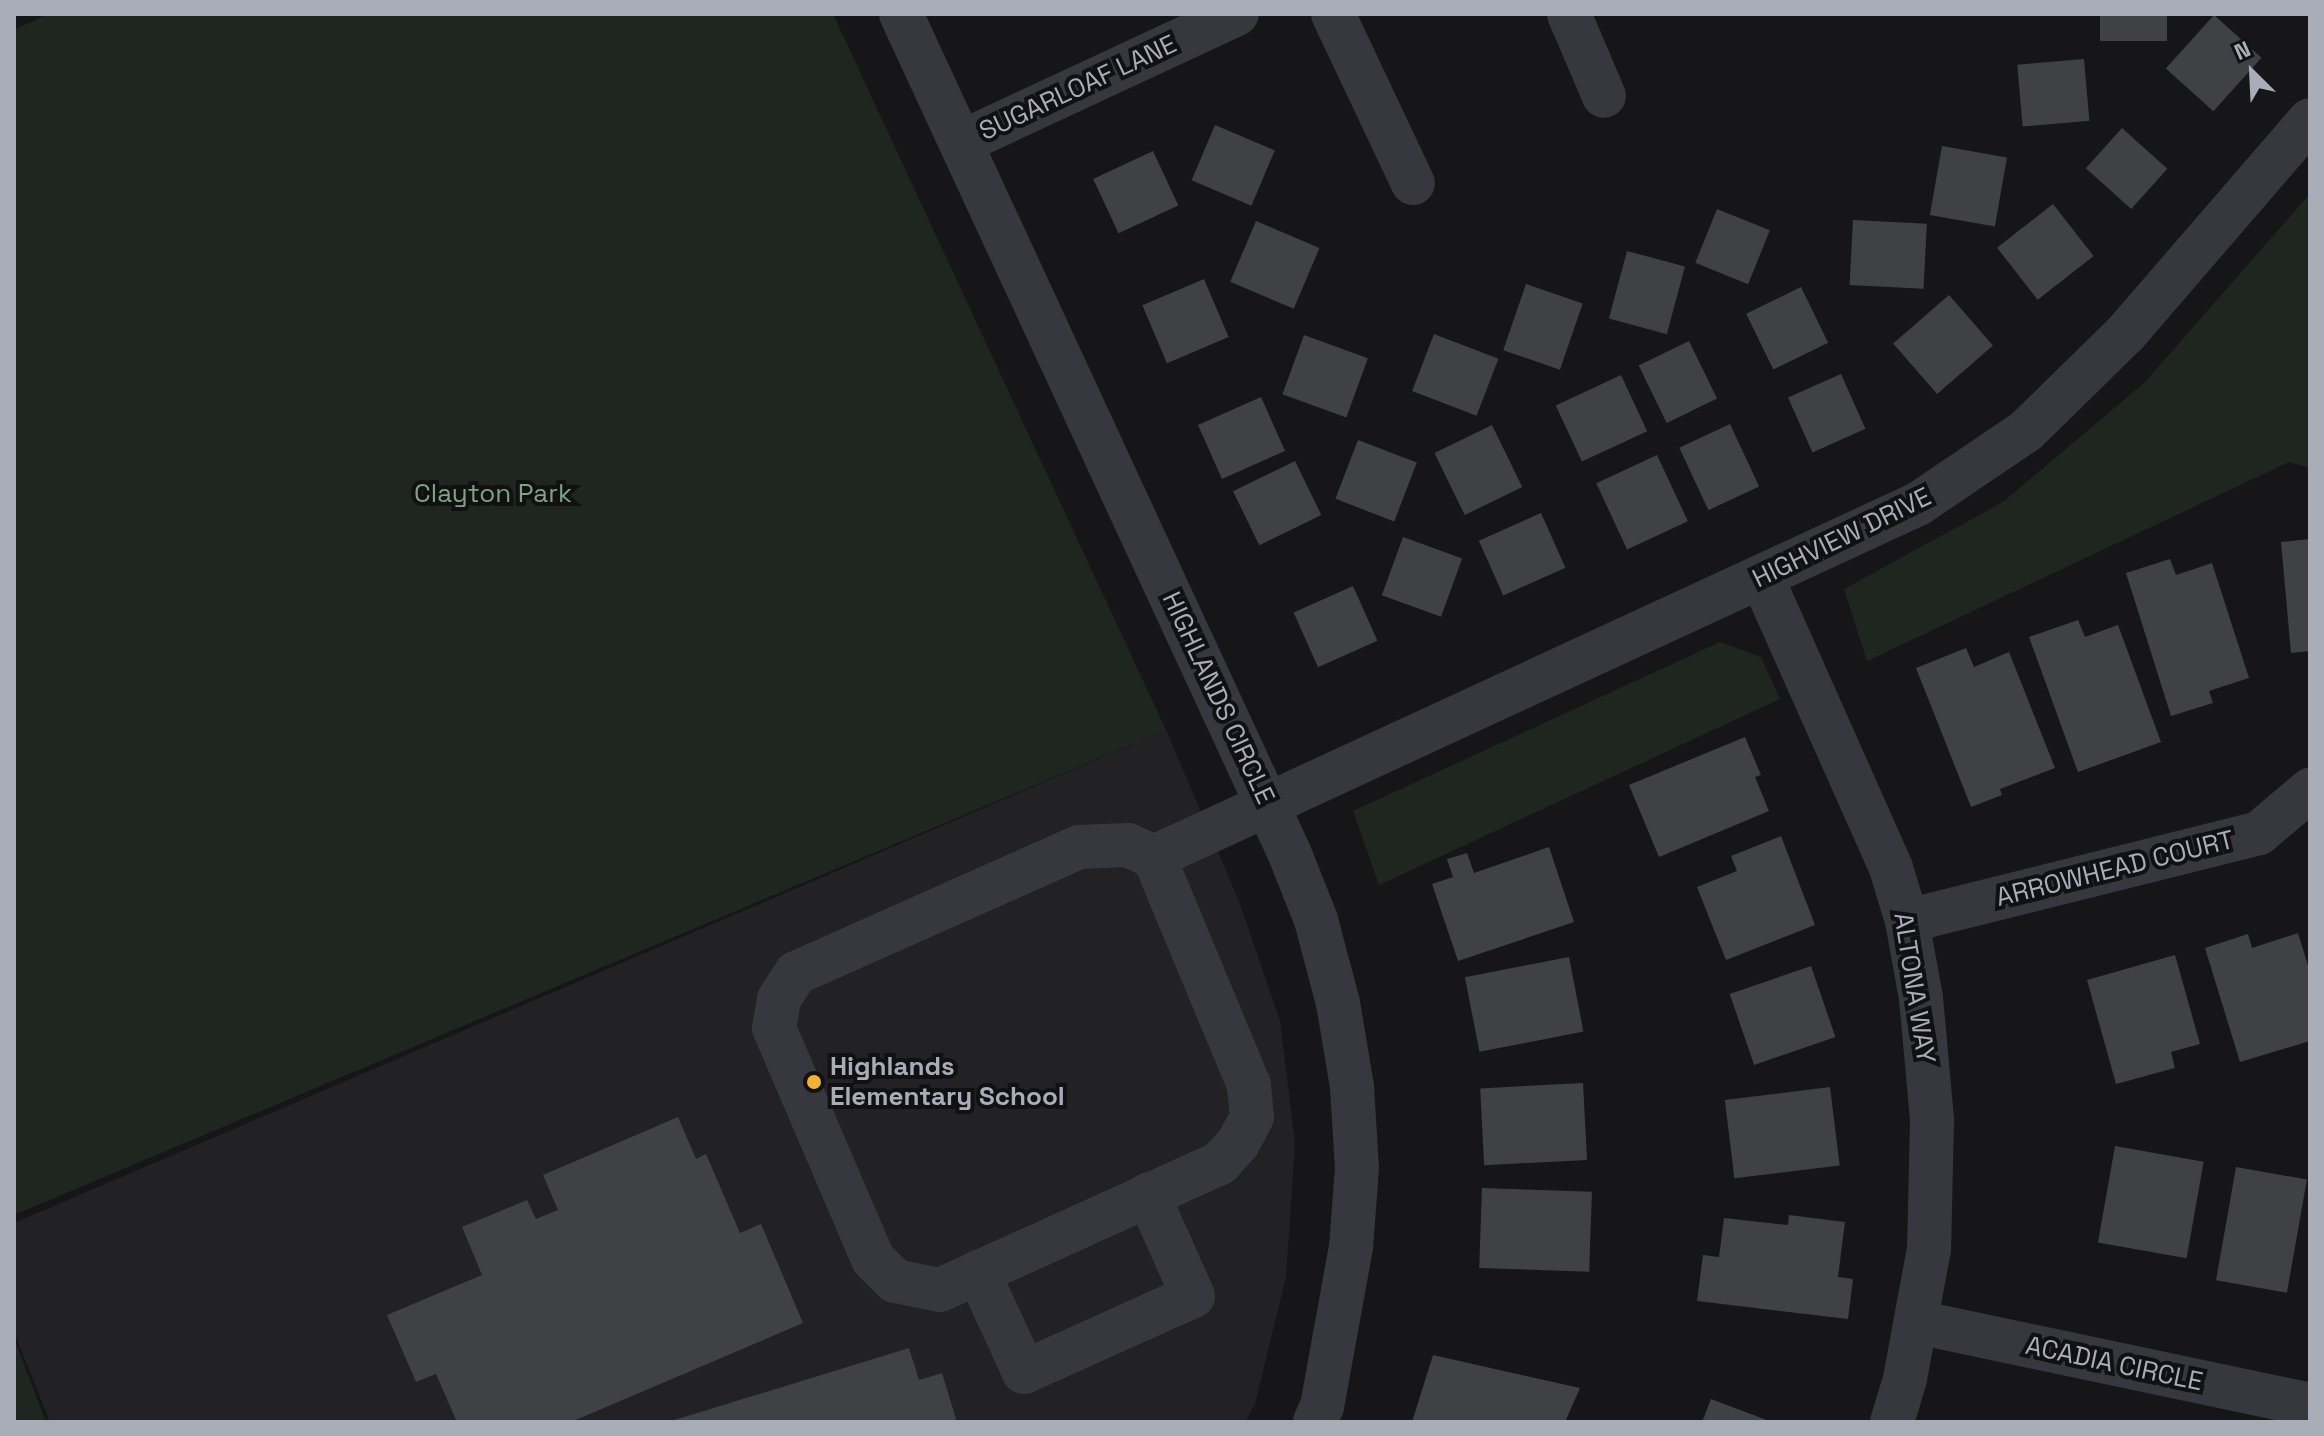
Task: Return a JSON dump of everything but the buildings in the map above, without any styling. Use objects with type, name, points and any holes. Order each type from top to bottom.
[{"type":"street","name":"HIGHLANDS CIRCLE","points":[[901,14],[1266,804],[1316,920],[1338,1003],[1352,1087],[1357,1168],[1351,1247],[1322,1406],[1315,1422]]},
{"type":"street","name":"SUGARLOAF LANE","points":[[962,142],[1237,14]]},
{"type":"street","points":[[1333,14],[1413,183]]},
{"type":"street","points":[[1569,14],[1604,96]]},
{"type":"street","name":"HIGHVIEW DRIVE","points":[[1154,857],[1918,504],[2026,431],[2126,333],[2310,120]]},
{"type":"street","name":"ALTONA WAY","points":[[1762,578],[1891,868],[1907,921],[1921,998],[1932,1120],[1929,1249],[1917,1322],[1892,1422]]},
{"type":"street","name":"ARROWHEAD COURT","points":[[1907,921],[2259,833],[2310,790]]},
{"type":"street","points":[[1128,845],[1154,857],[1249,1085],[1252,1117],[1238,1143],[1220,1163],[1148,1195],[940,1290],[895,1281],[873,1259],[774,1028],[779,999],[796,973],[1079,847],[1128,845]]},
{"type":"street","points":[[978,1272],[1024,1372],[1179,1303],[1193,1296],[1148,1195]]},
{"type":"street","name":"ACADIA CIRCLE","points":[[1917,1322],[2310,1405]]},
{"type":"shaded area","name":"Highlands Elementary School","points":[[1166,730],[1239,901],[1280,1021],[1295,1143],[1286,1277],[1255,1404],[1245,1422],[50,1422],[14,1332],[14,1223]]},
{"type":"green space","name":"Clayton Park","points":[[48,14],[833,14],[1166,730],[14,1215],[14,30]]},
{"type":"green space","points":[[2310,194],[2310,468],[2289,462],[1867,661],[1844,589],[2003,502],[2144,383]]},
{"type":"green space","points":[[1720,642],[1761,657],[1780,699],[1379,885],[1353,811]]},
{"type":"green space","points":[[14,1338],[46,1422],[14,1422]]},
{"type":"place","name":"Highlands Elementary School","points":[[814,1082]]}]
